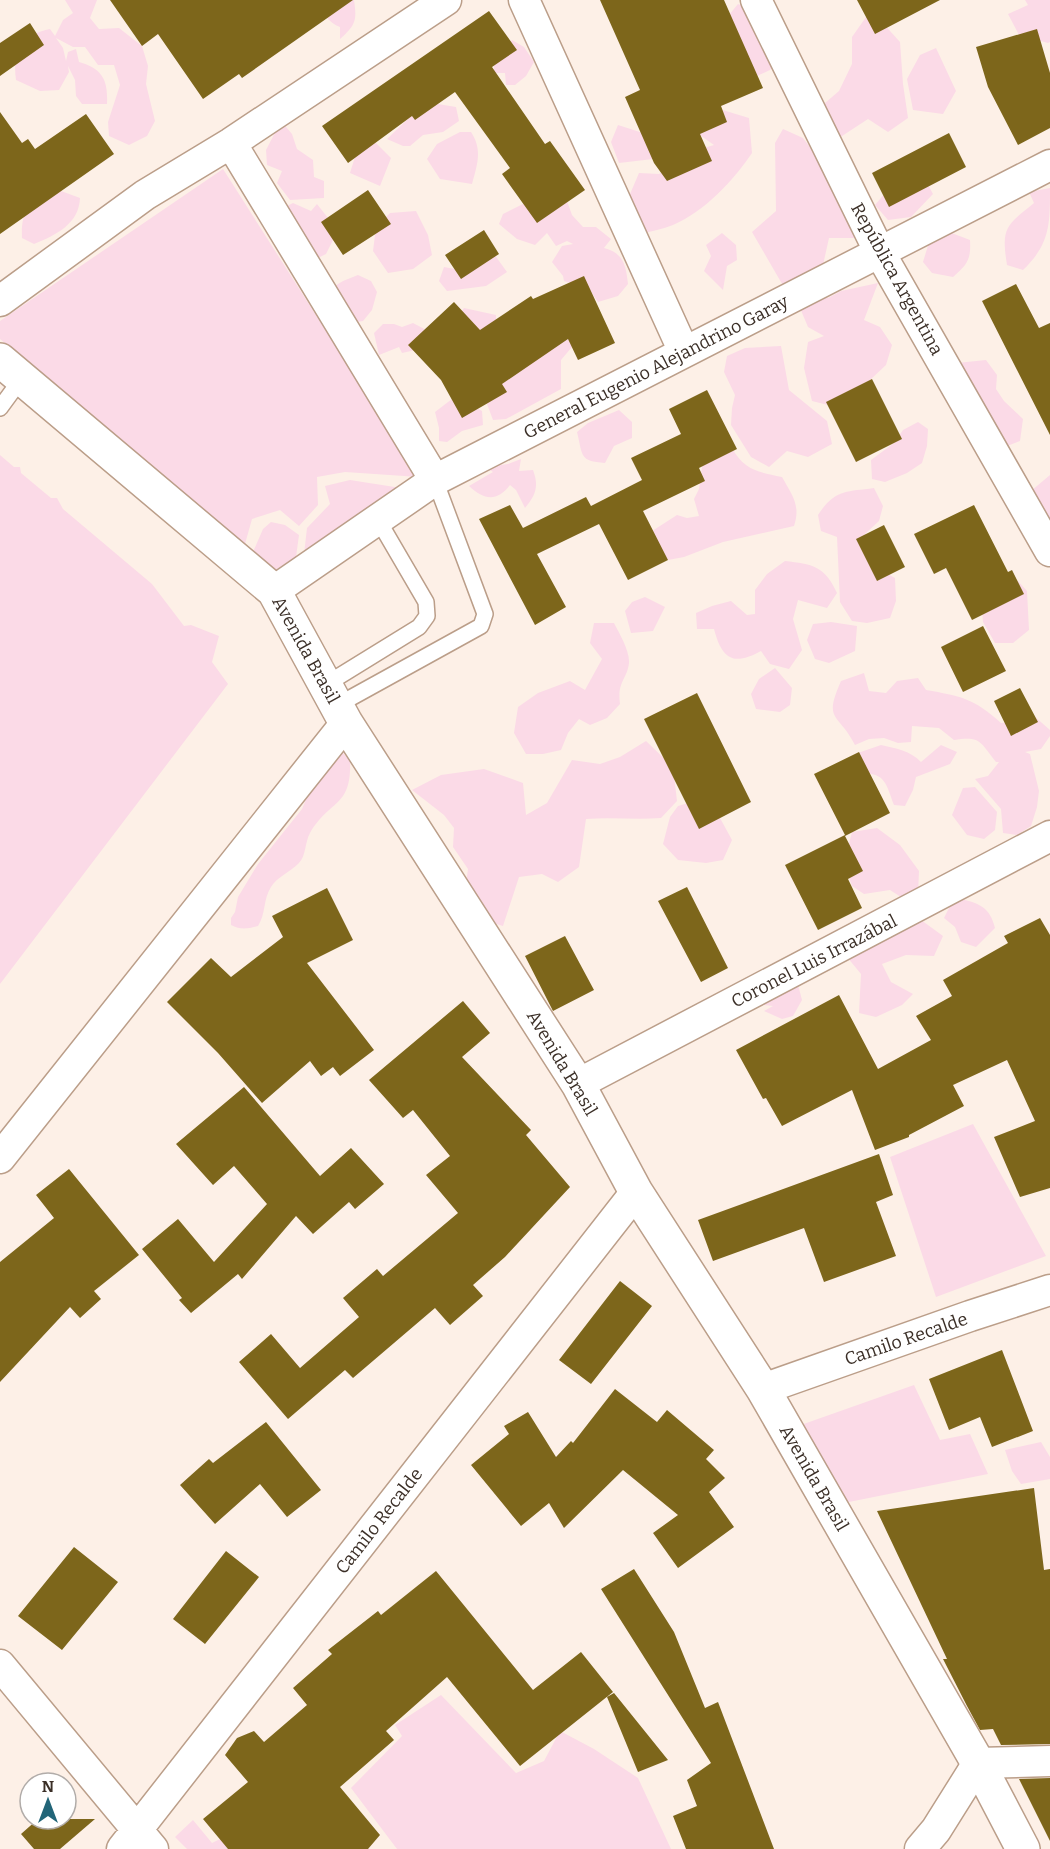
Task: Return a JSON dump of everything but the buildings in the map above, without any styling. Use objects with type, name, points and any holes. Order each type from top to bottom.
[{"type":"street","points":[[0,301],[145,195],[231,143],[446,0]]},
{"type":"street","points":[[524,0],[684,352]]},
{"type":"street","name":"República Argentina","points":[[756,0],[880,253],[1050,551]]},
{"type":"street","points":[[231,143],[435,480]]},
{"type":"street","name":"General Eugenio Alejandrino Garay","points":[[274,591],[435,480],[1050,165]]},
{"type":"street","name":"Avenida Brasil","points":[[11,369],[274,591],[336,705],[578,1084],[636,1192],[764,1389],[978,1763],[1023,1849]]},
{"type":"street","points":[[0,1158],[336,705]]},
{"type":"street","name":"Coronel Luis Irrazábal","points":[[578,1084],[1050,836]]},
{"type":"street","name":"Camilo Recalde","points":[[137,1843],[636,1192]]},
{"type":"street","name":"Camilo Recalde","points":[[764,1389],[1050,1290]]},
{"type":"street","points":[[0,1665],[137,1843]]},
{"type":"street","points":[[920,1849],[936,1830],[978,1763],[1050,1761]]},
{"type":"lane","points":[[0,408],[11,369]]},
{"type":"lane","points":[[336,705],[481,626],[484,621],[484,614],[435,480]]},
{"type":"lane","points":[[336,705],[419,627],[427,616],[426,602],[377,518]]},
{"type":"shaded area","points":[[65,0],[97,0],[90,18],[99,29],[119,28],[142,46],[148,66],[146,84],[155,121],[147,136],[129,145],[109,136],[108,122],[120,85],[114,65],[98,65],[85,47],[73,47],[56,38],[63,48],[66,61],[68,52],[76,49],[79,62],[99,72],[105,82],[107,104],[82,104],[76,96],[75,80],[68,66],[69,72],[59,90],[40,91],[16,80],[17,53],[25,40],[50,29],[55,36],[63,20],[73,13]]},
{"type":"shaded area","points":[[320,0],[354,0],[354,22],[340,39],[340,27],[326,16]]},
{"type":"shaded area","points":[[1025,0],[1050,0],[1050,42],[1019,35],[1008,14],[1028,5]]},
{"type":"shaded area","points":[[738,4],[752,10],[779,55],[770,70],[748,80],[724,21]]},
{"type":"shaded area","points":[[871,10],[900,42],[908,118],[888,132],[868,119],[839,138],[818,109],[839,91],[852,64],[852,37]]},
{"type":"shaded area","points":[[512,40],[524,47],[534,62],[526,76],[515,85],[506,85],[505,73],[494,73],[494,64]]},
{"type":"shaded area","points":[[936,48],[956,91],[943,114],[913,110],[907,79],[920,55]]},
{"type":"shaded area","points":[[438,104],[456,107],[459,121],[443,132],[423,135],[410,146],[403,146],[387,139],[412,115]]},
{"type":"shaded area","points":[[716,108],[749,118],[752,153],[736,174],[707,204],[673,225],[641,234],[627,201],[639,173],[659,174],[690,152],[714,145],[691,129]]},
{"type":"shaded area","points":[[281,121],[292,134],[297,149],[313,160],[314,177],[324,181],[324,198],[290,200],[277,183],[282,171],[267,165],[266,150]]},
{"type":"shaded area","points":[[618,125],[646,134],[653,159],[619,163],[611,142]]},
{"type":"shaded area","points":[[783,129],[803,138],[840,186],[855,238],[829,238],[823,265],[785,289],[752,232],[776,211],[775,143]]},
{"type":"shaded area","points":[[460,132],[471,132],[477,145],[478,158],[472,184],[440,179],[427,159],[437,144]]},
{"type":"shaded area","points":[[376,143],[391,158],[380,186],[350,173],[358,147]]},
{"type":"shaded area","points":[[223,169],[419,477],[345,472],[317,477],[318,505],[299,526],[280,510],[252,519],[245,544],[0,339],[0,321]]},
{"type":"shaded area","points":[[920,170],[933,194],[911,217],[888,220],[875,205],[890,187]]},
{"type":"shaded area","points":[[1050,188],[1049,223],[1039,251],[1023,270],[1007,265],[1005,243],[1008,228],[1034,203],[1029,192]]},
{"type":"shaded area","points":[[48,191],[61,191],[80,198],[79,207],[71,222],[65,227],[34,244],[22,238],[24,216],[30,205]]},
{"type":"shaded area","points":[[567,201],[572,215],[583,227],[596,227],[611,239],[604,248],[616,253],[623,261],[628,284],[618,296],[598,302],[589,289],[564,281],[563,276],[552,262],[562,246],[573,244],[567,241],[556,246],[547,233],[535,245],[517,239],[499,224],[503,214],[527,202]]},
{"type":"shaded area","points":[[293,203],[311,211],[317,204],[328,218],[333,240],[326,254],[316,259],[290,225],[287,206]]},
{"type":"shaded area","points":[[416,211],[428,235],[432,255],[413,269],[388,273],[373,251],[376,227],[390,213]]},
{"type":"shaded area","points":[[949,232],[970,240],[967,261],[953,277],[932,273],[923,262],[930,239]]},
{"type":"shaded area","points":[[722,233],[736,245],[737,260],[727,266],[723,290],[704,271],[711,256],[706,245]]},
{"type":"shaded area","points":[[494,254],[507,272],[486,286],[447,291],[439,281],[444,267],[455,269]]},
{"type":"shaded area","points":[[358,275],[371,281],[377,292],[372,310],[363,321],[345,324],[323,293]]},
{"type":"shaded area","points":[[878,283],[864,320],[880,327],[892,345],[886,365],[853,396],[828,405],[812,401],[804,368],[808,342],[824,336],[808,327],[800,308],[815,291],[828,298],[841,291]]},
{"type":"shaded area","points":[[464,308],[496,315],[496,332],[489,336],[455,322]]},
{"type":"shaded area","points":[[413,323],[430,332],[420,349],[402,353],[399,347],[379,355],[374,333],[383,324],[402,327]]},
{"type":"shaded area","points":[[549,328],[577,341],[561,360],[561,389],[506,419],[493,420],[478,380]]},
{"type":"shaded area","points":[[781,346],[789,390],[827,421],[832,444],[808,457],[787,451],[769,467],[751,457],[731,425],[735,395],[724,372],[727,356],[745,348]]},
{"type":"shaded area","points":[[986,360],[997,375],[996,389],[1004,401],[1023,419],[1020,441],[992,452],[976,452],[957,363]]},
{"type":"shaded area","points":[[452,399],[470,404],[482,411],[483,425],[462,431],[447,442],[439,441],[435,412]]},
{"type":"shaded area","points":[[619,410],[632,422],[632,438],[614,446],[605,463],[586,459],[583,456],[577,432],[588,423]]},
{"type":"shaded area","points":[[918,422],[928,429],[927,446],[922,463],[907,473],[885,482],[872,479],[871,460],[894,443],[903,430]]},
{"type":"shaded area","points":[[732,448],[752,469],[782,477],[796,506],[794,526],[723,542],[684,557],[668,560],[646,535],[677,515],[687,518],[699,516],[694,499],[699,489],[702,467],[712,451]]},
{"type":"shaded area","points":[[0,455],[14,467],[20,467],[21,473],[51,498],[57,498],[63,509],[152,584],[184,626],[191,625],[219,636],[212,662],[228,684],[0,984]]},
{"type":"shaded area","points":[[521,459],[519,471],[533,470],[536,481],[532,499],[525,508],[516,490],[510,485],[500,494],[490,497],[480,494],[469,486],[493,472],[486,467],[508,464]]},
{"type":"shaded area","points":[[1050,475],[1050,521],[1031,491]]},
{"type":"shaded area","points":[[350,480],[401,488],[304,554],[307,528],[330,504],[325,486]]},
{"type":"shaded area","points":[[874,488],[883,506],[879,521],[865,534],[867,548],[877,568],[895,578],[896,601],[890,618],[867,623],[852,621],[840,602],[837,537],[821,531],[818,515],[830,500],[842,493]]},
{"type":"shaded area","points":[[271,522],[285,525],[299,535],[296,557],[272,572],[253,552],[263,529]]},
{"type":"shaded area","points":[[785,561],[803,563],[817,568],[828,577],[837,593],[827,608],[798,600],[793,619],[802,650],[789,669],[770,664],[761,651],[743,658],[730,657],[721,648],[714,629],[697,629],[696,613],[731,601],[747,615],[755,614],[755,590],[767,574]]},
{"type":"shaded area","points":[[1018,581],[1027,591],[1029,630],[1013,643],[995,643],[983,622],[981,597]]},
{"type":"shaded area","points":[[645,597],[665,607],[653,631],[631,633],[625,611],[632,602]]},
{"type":"shaded area","points":[[831,622],[857,626],[855,651],[829,663],[815,659],[807,640],[813,624]]},
{"type":"shaded area","points":[[594,623],[614,623],[628,653],[629,663],[621,685],[620,704],[607,718],[590,725],[579,719],[568,733],[561,750],[543,754],[526,754],[514,733],[518,707],[538,693],[570,681],[585,690],[602,659],[590,643]]},
{"type":"shaded area","points":[[775,668],[792,688],[790,705],[780,712],[756,709],[751,694],[759,679]]},
{"type":"shaded area","points":[[864,673],[869,691],[886,693],[897,681],[918,678],[926,690],[966,699],[983,708],[1001,723],[1018,722],[1034,716],[1050,730],[1050,736],[1041,749],[1025,752],[1030,754],[1039,791],[1031,826],[1017,835],[1003,833],[1001,809],[975,779],[988,776],[999,762],[996,762],[983,745],[975,740],[954,740],[939,728],[912,726],[911,742],[898,743],[884,738],[869,739],[855,745],[835,716],[833,704],[841,681]]},
{"type":"shaded area","points":[[646,741],[673,767],[677,801],[661,818],[586,819],[579,867],[558,882],[542,874],[519,877],[503,926],[487,921],[465,891],[468,869],[453,847],[454,828],[444,815],[412,790],[441,775],[484,769],[523,783],[526,815],[547,803],[572,760],[600,764],[620,757]]},
{"type":"shaded area","points":[[881,745],[908,753],[921,762],[941,745],[957,752],[950,764],[916,777],[913,790],[905,806],[894,805],[884,781],[876,775],[861,773],[855,754]]},
{"type":"shaded area","points":[[339,749],[350,760],[350,776],[343,795],[310,833],[299,863],[271,887],[258,926],[244,929],[231,925],[238,897],[258,864],[302,809],[313,783]]},
{"type":"shaded area","points":[[975,787],[997,812],[995,830],[984,839],[967,835],[952,815],[963,788]]},
{"type":"shaded area","points":[[705,798],[720,818],[732,840],[723,860],[706,863],[678,860],[663,844],[670,817],[678,806]]},
{"type":"shaded area","points":[[877,828],[900,845],[919,871],[918,894],[904,899],[890,890],[864,894],[852,886],[844,863],[852,832]]},
{"type":"shaded area","points":[[960,899],[983,907],[993,921],[995,928],[976,947],[961,942],[955,927],[944,918],[950,906]]},
{"type":"shaded area","points":[[917,917],[943,936],[934,956],[906,955],[882,964],[891,982],[913,994],[902,1005],[876,1017],[859,1013],[861,974],[847,957]]},
{"type":"shaded area","points":[[797,981],[802,1000],[793,1016],[782,1019],[764,1011],[773,1006],[764,1005],[764,999]]},
{"type":"shaded area","points":[[973,1124],[1046,1256],[936,1297],[890,1157]]},
{"type":"shaded area","points":[[914,1385],[940,1440],[970,1434],[988,1474],[844,1503],[798,1426]]},
{"type":"shaded area","points":[[1041,1442],[1050,1457],[1050,1479],[1021,1484],[1012,1471],[1005,1450]]},
{"type":"shaded area","points":[[441,1695],[516,1773],[544,1761],[560,1731],[594,1749],[638,1778],[671,1849],[397,1849],[351,1788],[402,1736],[395,1725]]},
{"type":"shaded area","points":[[193,1820],[212,1843],[222,1838],[228,1849],[187,1849],[175,1837]]}]
